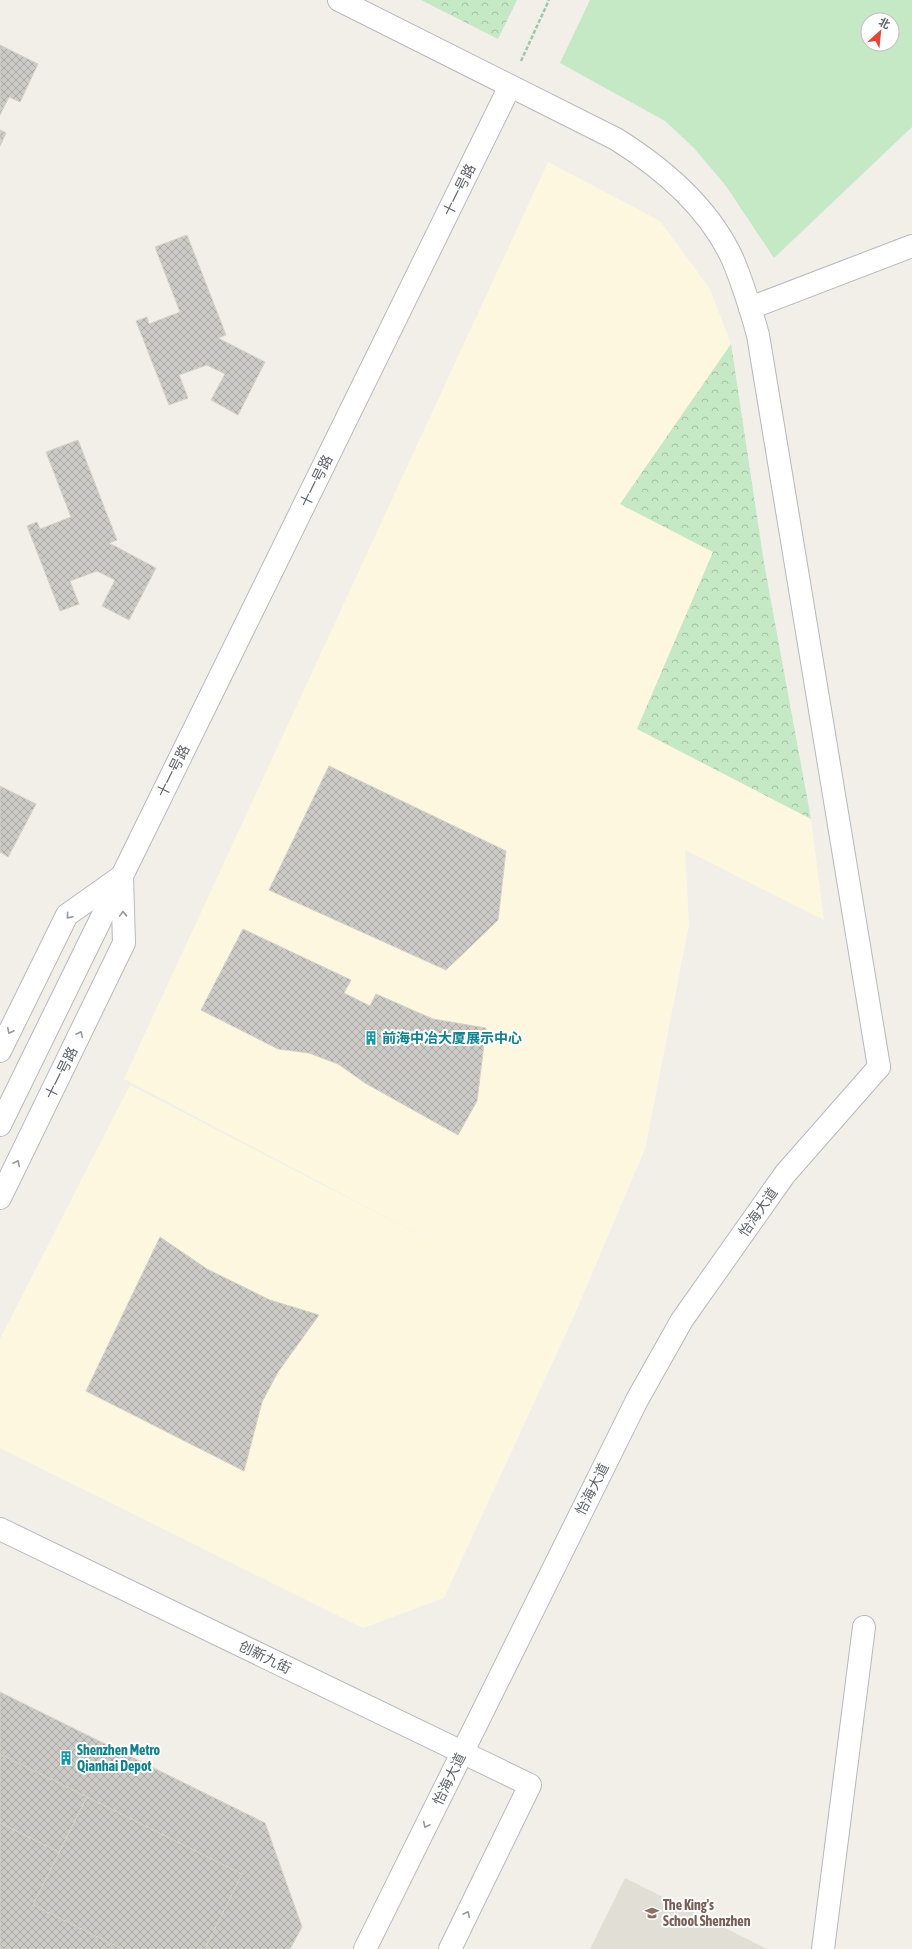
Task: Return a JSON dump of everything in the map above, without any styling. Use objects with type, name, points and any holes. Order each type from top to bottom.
[{"type":"street","points":[[339,0],[616,139],[644,156],[676,182],[711,223],[732,259],[750,308],[912,246]]},
{"type":"street","name":"十一号路","points":[[0,1198],[124,943],[122,876],[510,86]]},
{"type":"street","name":"怡海大道","points":[[365,1949],[637,1400],[682,1320],[784,1174],[879,1067],[758,335],[750,308]]},
{"type":"street","points":[[0,1125],[122,876]]},
{"type":"street","name":"十一号路","points":[[0,1051],[67,915],[122,876]]},
{"type":"street","name":"创新九街","points":[[0,1529],[530,1785],[450,1949]]},
{"type":"street","points":[[823,1949],[864,1627]]},
{"type":"path","points":[[510,86],[549,0]]},
{"type":"shaded area","points":[[548,162],[660,221],[710,289],[731,344],[620,504],[713,552],[637,729],[811,819],[824,920],[685,850],[689,925],[645,1149],[574,1316],[444,1598],[363,1628],[0,1448],[0,1339],[130,1085],[460,1256],[124,1079]]},
{"type":"shaded area","name":"The King's School Shenzhen","points":[[625,1878],[767,1949],[590,1949]]},
{"type":"green space","points":[[421,0],[517,0],[498,39]]},
{"type":"green space","points":[[590,0],[912,0],[912,127],[774,258],[726,186],[694,148],[665,121],[560,63]]},
{"type":"green space","points":[[731,344],[764,563],[811,819],[637,729],[713,552],[620,504]]},
{"type":"building","points":[[0,45],[38,64],[20,102],[9,97],[0,115]]},
{"type":"building","points":[[0,130],[6,133],[0,146]]},
{"type":"building","points":[[187,235],[226,335],[218,338],[265,362],[238,415],[211,400],[225,374],[207,365],[179,375],[188,398],[169,405],[136,321],[147,317],[149,324],[180,312],[155,247]]},
{"type":"building","points":[[78,440],[117,540],[109,543],[156,568],[129,620],[102,606],[115,580],[97,571],[70,581],[79,604],[60,611],[27,526],[37,522],[40,529],[71,517],[46,452]]},
{"type":"building","points":[[329,766],[506,851],[498,920],[446,970],[269,890]]},
{"type":"building","points":[[0,786],[36,804],[8,857],[0,852]]},
{"type":"building","name":"前海中冶大厦展示中心","points":[[243,929],[351,980],[344,993],[370,1006],[376,994],[433,1019],[486,1028],[477,1101],[458,1135],[365,1083],[338,1064],[309,1053],[278,1049],[201,1010]]},
{"type":"building","points":[[160,1237],[207,1269],[270,1300],[319,1315],[278,1372],[262,1402],[244,1471],[86,1391]]},
{"type":"building","name":"Shenzhen Metro Qianhai Depot","points":[[0,1692],[265,1823],[302,1927],[290,1949],[0,1949]]},
{"type":"building","points":[[0,1754],[87,1797],[59,1852],[0,1823]]},
{"type":"building","points":[[87,1797],[242,1874],[205,1949],[122,1949],[33,1905]]},
{"type":"place","name":"前海中冶大厦展示中心","points":[[371,1038]]},
{"type":"place","name":"Shenzhen Metro Qianhai Depot","points":[[66,1758]]},
{"type":"place","name":"The King's School Shenzhen","points":[[652,1913]]}]
